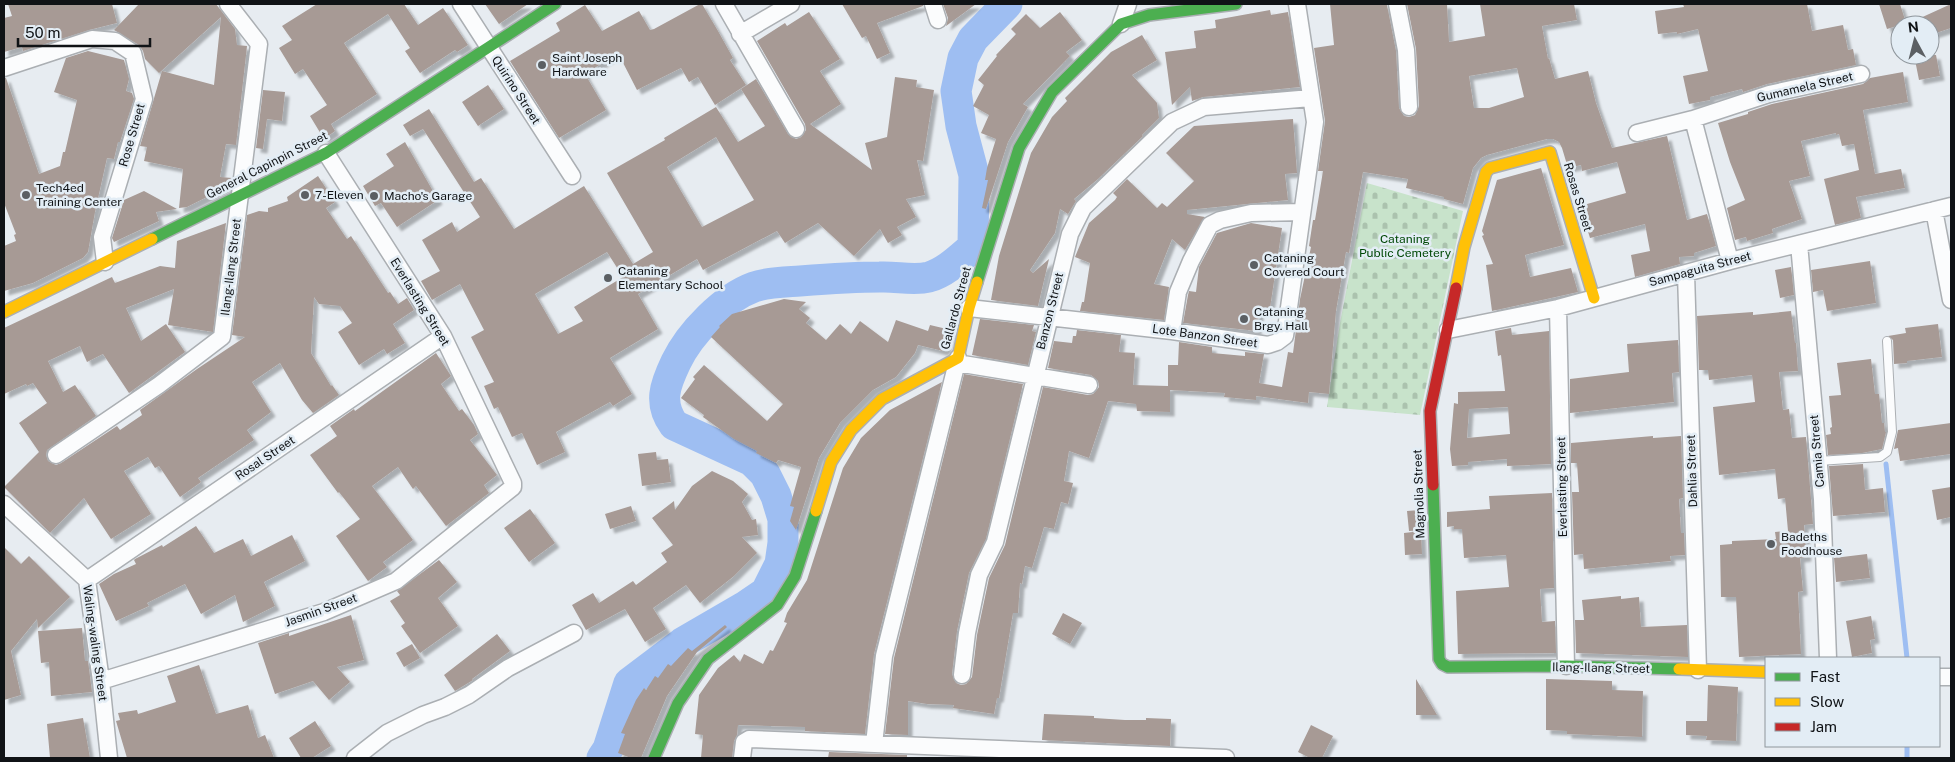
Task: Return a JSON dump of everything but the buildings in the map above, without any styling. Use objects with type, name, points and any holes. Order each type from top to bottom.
[{"type":"street","name":"Quirino Street","points":[[461,4],[572,176]]},
{"type":"street","name":"General Capinpin Street","points":[[4,312],[326,153],[555,4]]},
{"type":"street","points":[[724,4],[796,129]]},
{"type":"street","points":[[740,34],[791,4]]},
{"type":"street","points":[[933,4],[938,20]]},
{"type":"street","points":[[1121,24],[1128,4]]},
{"type":"street","name":"Gallardo Street","points":[[654,758],[678,703],[708,659],[778,604],[795,576],[831,462],[850,430],[882,398],[957,360],[969,308],[1019,148],[1052,92],[1121,24],[1149,15],[1236,4]]},
{"type":"street","name":"Lote Banzon Street","points":[[969,308],[1268,345],[1278,342],[1285,336],[1315,122],[1298,4]]},
{"type":"street","points":[[1396,4],[1406,50],[1409,107]]},
{"type":"street","name":"Ilang-Ilang Street","points":[[56,455],[159,385],[222,337],[259,44],[232,5]]},
{"type":"street","name":"Rose Street","points":[[4,68],[92,39],[116,41],[133,53],[144,99],[102,237],[105,262]]},
{"type":"street","name":"Gumamela Street","points":[[1637,133],[1693,119],[1769,94],[1861,74]]},
{"type":"street","name":"Banzon Street","points":[[962,675],[967,633],[979,574],[995,542],[1048,317],[1070,234],[1083,208],[1172,122],[1204,107],[1311,98]]},
{"type":"street","points":[[1693,119],[1730,261]]},
{"type":"street","name":"Rosas Street","points":[[1448,330],[1464,247],[1486,172],[1490,168],[1550,152],[1594,298]]},
{"type":"street","name":"Everlasting Street","points":[[326,153],[443,336],[513,483],[513,487]]},
{"type":"street","name":"Sampaguita Street","points":[[1448,330],[1558,308],[1730,261],[1951,206]]},
{"type":"street","points":[[1934,210],[1951,300]]},
{"type":"street","points":[[1172,332],[1178,292],[1191,261],[1210,225],[1220,220],[1251,213],[1302,212]]},
{"type":"street","name":"Camia Street","points":[[1800,244],[1822,499],[1828,657]]},
{"type":"street","name":"Dahlia Street","points":[[1686,273],[1698,670]]},
{"type":"street","name":"Everlasting Street","points":[[1558,308],[1566,666]]},
{"type":"street","name":"Magnolia Street","points":[[1439,659],[1430,411],[1448,330]]},
{"type":"street","name":"Rosal Street","points":[[87,580],[443,336]]},
{"type":"street","points":[[874,744],[884,656],[957,360],[1034,377],[1089,385]]},
{"type":"street","name":"Jasmin Street","points":[[101,680],[324,612],[396,581],[513,487]]},
{"type":"street","name":"Waling-waling Street","points":[[4,504],[87,580],[101,680],[109,758]]},
{"type":"street","points":[[355,758],[387,733],[469,695],[508,668],[574,633]]},
{"type":"street","name":"Ilang-Ilang Street","points":[[1439,659],[1442,664],[1448,667],[1566,666],[1765,672]]},
{"type":"street","points":[[742,758],[744,742],[749,738],[1226,758]]},
{"type":"lane","points":[[1818,461],[1880,458],[1887,452],[1892,432],[1887,341]]},
{"type":"green space","name":"Cataning Public Cemetery","points":[[1367,183],[1463,211],[1420,415],[1327,407],[1340,323]]},
{"type":"waterway","points":[[602,758],[608,749],[629,683],[682,643],[766,592],[780,564],[783,543],[783,519],[776,496],[765,474],[752,461],[674,425],[669,417],[665,401],[666,386],[676,362],[690,340],[709,318],[731,299],[754,287],[777,282],[840,278],[929,277],[947,268],[973,247],[974,175],[961,126],[956,91],[963,58],[973,39],[1007,4]]},
{"type":"waterway","points":[[1886,464],[1907,657]]},
{"type":"waterway","points":[[1907,747],[1907,758]]},
{"type":"traffic: fast","points":[[152,239],[326,153],[555,4]]},
{"type":"traffic: fast","points":[[977,282],[1019,148],[1052,92],[1121,24],[1149,15],[1236,4]]},
{"type":"traffic: fast","points":[[1433,485],[1439,659],[1442,664],[1448,667],[1566,666],[1679,669]]},
{"type":"traffic: fast","points":[[654,758],[678,703],[708,659],[777,605],[795,576],[816,511]]},
{"type":"traffic: slow","points":[[1456,288],[1464,247],[1486,172],[1490,168],[1550,152],[1594,298]]},
{"type":"traffic: slow","points":[[4,312],[152,239]]},
{"type":"traffic: slow","points":[[816,511],[831,462],[851,430],[882,399],[958,358],[977,282]]},
{"type":"traffic: slow","points":[[1679,669],[1765,672]]},
{"type":"traffic: jam","points":[[1433,485],[1430,411],[1456,288]]},
{"type":"place","name":"Saint Joseph Hardware","points":[[542,65]]},
{"type":"place","name":"Tech4ed Training Center","points":[[26,195]]},
{"type":"place","name":"7-Eleven","points":[[305,195]]},
{"type":"place","name":"Macho's Garage","points":[[374,196]]},
{"type":"place","name":"Cataning Covered Court","points":[[1254,265]]},
{"type":"place","name":"Cataning Elementary School","points":[[608,278]]},
{"type":"place","name":"Cataning Brgy. Hall","points":[[1244,319]]},
{"type":"place","name":"Badeths Foodhouse","points":[[1771,544]]}]
